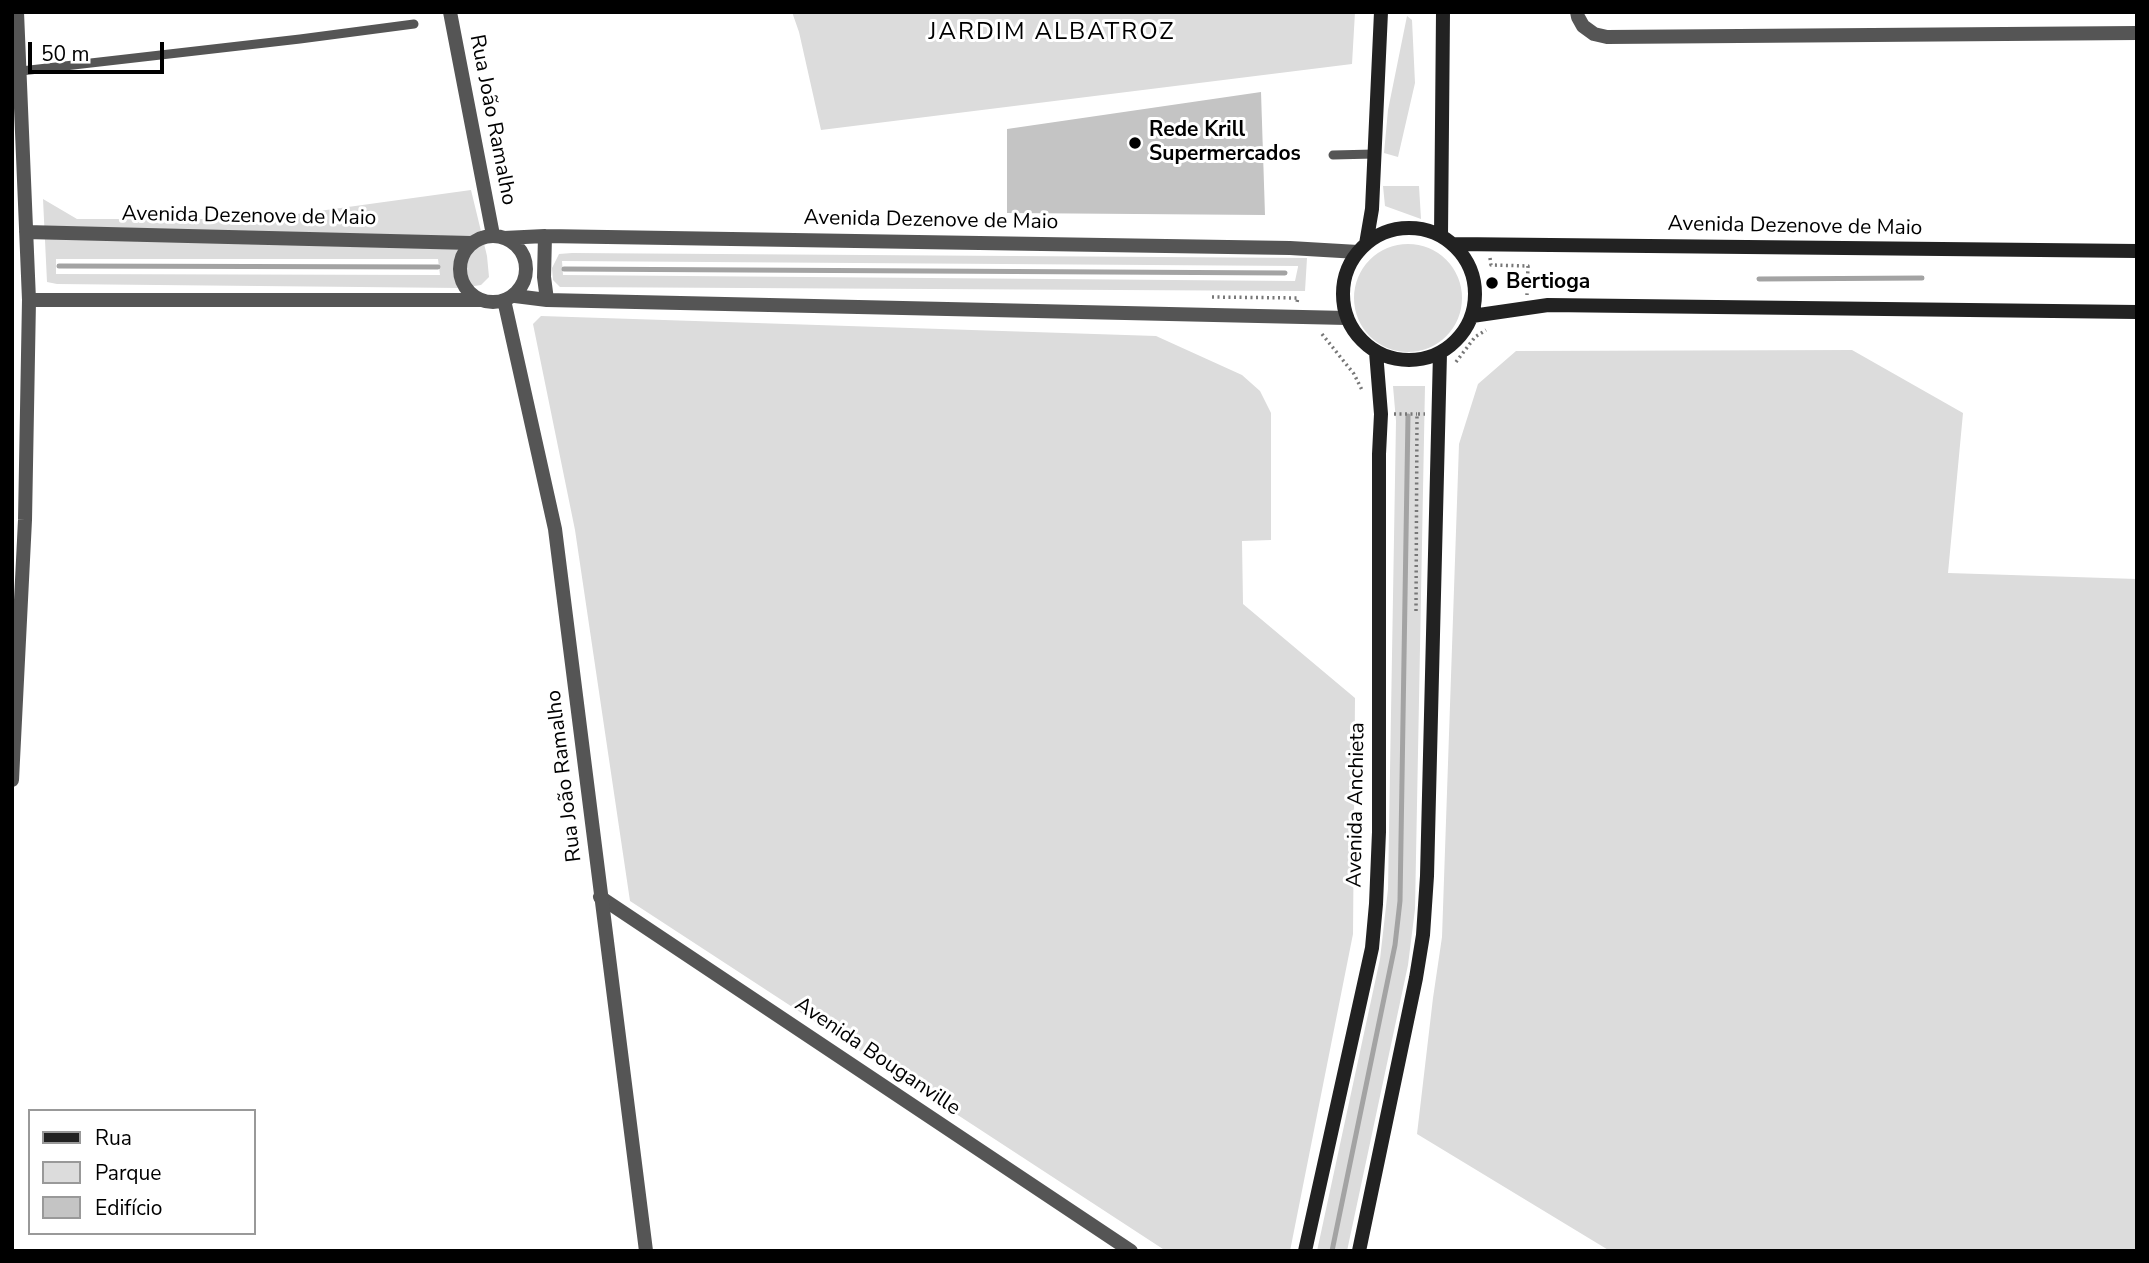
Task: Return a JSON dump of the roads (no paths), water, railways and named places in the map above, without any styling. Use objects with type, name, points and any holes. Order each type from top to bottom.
[{"type":"main road","points":[[1362,248],[1383,233],[1402,228],[1422,229],[1447,240],[1464,256],[1471,270],[1476,300],[1465,331],[1454,344],[1440,353],[1419,360],[1396,359],[1376,352],[1358,337],[1347,318],[1343,301],[1349,267],[1362,248],[1372,209],[1381,12]]},
{"type":"main road","points":[[1443,12],[1447,240]]},
{"type":"main road","name":"Avenida Dezenove de Maio","points":[[1447,240],[1489,245],[2137,251]]},
{"type":"main road","points":[[1472,316],[1548,305],[2137,312]]},
{"type":"main road","name":"Avenida Anchieta","points":[[1305,1251],[1372,948],[1376,904],[1379,832],[1381,414],[1376,352]]},
{"type":"main road","points":[[1359,1251],[1423,935],[1427,876],[1440,353]]},
{"type":"street","points":[[12,780],[25,520],[29,300],[17,12]]},
{"type":"street","name":"Rua João Ramalho","points":[[450,12],[498,237]]},
{"type":"street","points":[[1577,12],[1583,26],[1594,34],[1607,37],[2137,33]]},
{"type":"street","name":"Avenida Dezenove de Maio","points":[[26,232],[471,243]]},
{"type":"street","points":[[545,236],[544,277],[547,300]]},
{"type":"street","points":[[481,300],[467,291],[460,275],[460,263],[471,243],[481,238],[498,237],[514,243],[522,252],[526,274],[509,298]]},
{"type":"street","name":"Avenida Dezenove de Maio","points":[[498,237],[1362,248]]},
{"type":"street","points":[[29,300],[493,302],[509,298],[1347,318]]},
{"type":"street","name":"Rua João Ramalho","points":[[509,298],[555,529],[646,1251]]},
{"type":"street","name":"Avenida Bouganville","points":[[600,897],[1131,1251]]},
{"type":"lane","points":[[21,71],[414,23]]},
{"type":"lane","points":[[1333,155],[1374,154]]},
{"type":"waterway","points":[[59,266],[438,267]]},
{"type":"waterway","points":[[564,269],[1285,273]]},
{"type":"waterway","points":[[1759,279],[1922,278]]},
{"type":"waterway","points":[[1332,1251],[1395,945],[1400,901],[1408,416]]},
{"type":"place","name":"Rede Krill Supermercados","points":[[1135,143]]},
{"type":"place","name":"Bertioga","points":[[1492,283]]},
{"type":"district","name":"JARDIM ALBATROZ","points":[[1052,33]]}]
